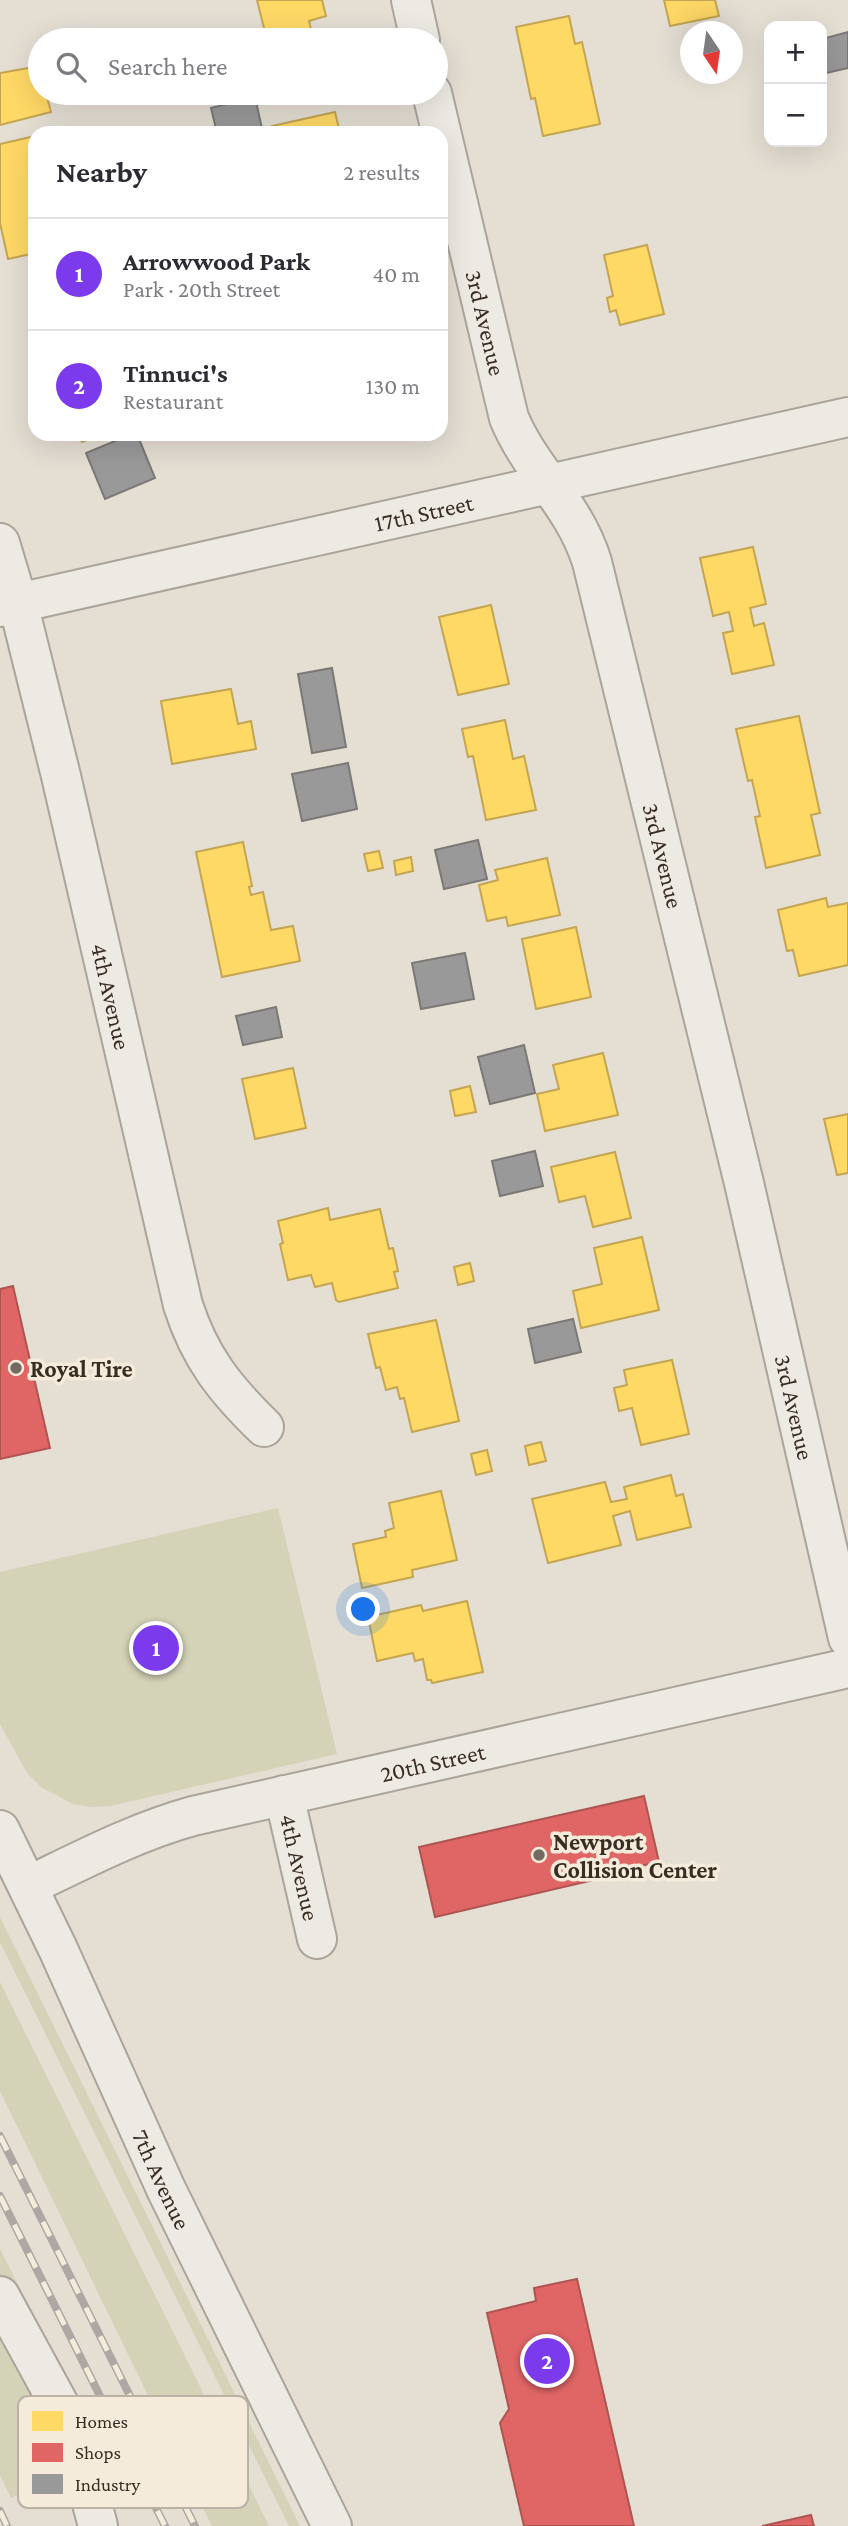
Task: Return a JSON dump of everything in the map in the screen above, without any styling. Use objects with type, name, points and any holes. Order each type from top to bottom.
[{"type":"street","points":[[411,0],[417,28]]},
{"type":"street","name":"3rd Avenue","points":[[435,105],[440,126]]},
{"type":"street","name":"3rd Avenue","points":[[448,161],[509,418],[521,444],[572,516],[589,551],[744,1183],[848,1638]]},
{"type":"street","name":"17th Street","points":[[9,605],[848,416]]},
{"type":"street","name":"4th Avenue","points":[[0,544],[9,605],[58,764],[183,1305],[197,1342],[213,1371],[231,1395],[264,1427]]},
{"type":"street","name":"20th Street","points":[[28,1886],[165,1823],[848,1668]]},
{"type":"street","name":"4th Avenue","points":[[284,1795],[317,1939]]},
{"type":"street","name":"7th Avenue","points":[[0,1830],[172,2200],[332,2526]]},
{"type":"street","points":[[0,2296],[55,2396]]},
{"type":"street","points":[[93,2508],[97,2526]]},
{"type":"shaded area","points":[[278,1508],[337,1754],[110,1806],[73,1804],[41,1787],[27,1773],[0,1724],[0,1572]]},
{"type":"shaded area","points":[[0,1917],[236,2396],[225,2396],[0,1942]]},
{"type":"shaded area","points":[[0,1982],[205,2396],[148,2396],[0,2091]]},
{"type":"shaded area","points":[[0,2249],[75,2396],[60,2396],[0,2280]]},
{"type":"shaded area","points":[[0,2314],[44,2396],[18,2396],[18,2495],[11,2498],[0,2475]]},
{"type":"shaded area","points":[[248,2420],[300,2526],[289,2526],[248,2443]]},
{"type":"shaded area","points":[[248,2484],[269,2526],[212,2526],[203,2508],[248,2508]]},
{"type":"building: Homes","points":[[257,0],[322,0],[326,16],[309,21],[311,28],[264,28]]},
{"type":"building: Homes","points":[[664,0],[715,0],[719,16],[680,21],[680,24],[670,26]]},
{"type":"building: Homes","points":[[569,16],[575,44],[582,42],[600,124],[543,136],[535,98],[531,99],[516,27]]},
{"type":"building: Homes","points":[[28,68],[28,105],[49,105],[51,112],[0,125],[0,73]]},
{"type":"building: Homes","points":[[335,112],[338,126],[272,126]]},
{"type":"building: Homes","points":[[28,138],[28,255],[8,259],[0,223],[0,144]]},
{"type":"building: Homes","points":[[647,245],[664,314],[620,325],[616,310],[610,312],[607,298],[613,296],[604,255]]},
{"type":"building: Homes","points":[[753,547],[766,604],[750,608],[754,626],[764,623],[774,665],[732,674],[723,633],[733,631],[729,612],[713,616],[700,558]]},
{"type":"building: Homes","points":[[491,605],[509,684],[458,695],[439,617]]},
{"type":"building: Homes","points":[[231,689],[238,724],[251,721],[256,749],[172,764],[161,701]]},
{"type":"building: Homes","points":[[799,716],[820,813],[811,815],[820,855],[766,868],[755,817],[760,816],[752,780],[748,781],[736,729]]},
{"type":"building: Homes","points":[[505,720],[513,759],[524,756],[536,810],[486,820],[473,756],[468,757],[462,729]]},
{"type":"building: Homes","points":[[243,842],[252,886],[249,887],[251,895],[263,892],[271,930],[293,926],[300,961],[222,977],[196,852]]},
{"type":"building: Homes","points":[[379,851],[383,868],[368,871],[364,854]]},
{"type":"building: Homes","points":[[411,857],[413,871],[396,875],[394,861]]},
{"type":"building: Homes","points":[[547,858],[560,915],[508,926],[506,917],[487,921],[479,885],[498,880],[495,870]]},
{"type":"building: Homes","points":[[826,898],[828,907],[848,903],[848,965],[799,976],[793,950],[787,951],[778,910]]},
{"type":"building: Homes","points":[[576,927],[591,997],[536,1009],[522,939]]},
{"type":"building: Homes","points":[[603,1053],[618,1115],[545,1131],[537,1094],[559,1089],[553,1065]]},
{"type":"building: Homes","points":[[293,1068],[306,1128],[255,1139],[242,1079]]},
{"type":"building: Homes","points":[[470,1086],[476,1112],[455,1116],[450,1091]]},
{"type":"building: Homes","points":[[848,1114],[848,1173],[837,1175],[824,1119]]},
{"type":"building: Homes","points":[[615,1152],[631,1218],[593,1227],[585,1196],[559,1202],[551,1167]]},
{"type":"building: Homes","points":[[328,1208],[330,1220],[380,1209],[389,1249],[393,1248],[398,1271],[394,1272],[398,1288],[339,1302],[336,1300],[332,1283],[315,1287],[311,1275],[288,1280],[278,1221]]},
{"type":"building: Homes","points":[[642,1237],[659,1310],[581,1328],[573,1291],[602,1284],[594,1248]]},
{"type":"building: Homes","points":[[470,1263],[474,1281],[458,1285],[454,1267]]},
{"type":"building: Homes","points":[[436,1320],[459,1421],[412,1432],[404,1398],[400,1399],[397,1387],[386,1390],[380,1367],[376,1368],[368,1334]]},
{"type":"building: Homes","points":[[672,1360],[689,1434],[641,1445],[632,1408],[619,1411],[614,1388],[627,1385],[624,1370]]},
{"type":"building: Homes","points":[[541,1442],[546,1461],[529,1465],[525,1446]]},
{"type":"building: Homes","points":[[487,1450],[492,1471],[476,1475],[471,1454]]},
{"type":"building: Homes","points":[[671,1475],[676,1496],[683,1494],[691,1527],[637,1540],[630,1511],[613,1516],[621,1545],[548,1563],[532,1499],[605,1482],[611,1502],[627,1499],[624,1487]]},
{"type":"building: Homes","points":[[441,1491],[457,1560],[412,1570],[413,1577],[362,1588],[353,1544],[386,1537],[385,1531],[394,1528],[389,1503]]},
{"type":"building: Homes","points":[[467,1601],[483,1672],[432,1683],[427,1680],[423,1659],[415,1661],[413,1653],[377,1661],[368,1617],[421,1605],[423,1611]]},
{"type":"building: Shops","name":"Royal Tire","points":[[13,1286],[50,1448],[0,1459],[0,1289]]},
{"type":"building: Shops","name":"Newport Collision Center","points":[[644,1796],[659,1862],[631,1868],[632,1871],[435,1917],[419,1847]]},
{"type":"building: Shops","points":[[577,2279],[634,2526],[524,2526],[500,2423],[509,2409],[487,2313],[536,2301],[534,2288]]},
{"type":"building: Shops","points":[[811,2515],[814,2526],[762,2526]]},
{"type":"building: Industry","points":[[848,32],[848,68],[827,73],[827,38]]},
{"type":"building: Industry","points":[[223,105],[257,105],[261,126],[215,126],[211,108]]},
{"type":"building: Industry","points":[[115,441],[140,441],[155,478],[105,499],[86,453]]},
{"type":"building: Industry","points":[[332,668],[346,747],[312,753],[298,674]]},
{"type":"building: Industry","points":[[348,763],[357,809],[302,821],[292,774]]},
{"type":"building: Industry","points":[[478,840],[487,879],[444,889],[435,850]]},
{"type":"building: Industry","points":[[465,953],[474,999],[421,1009],[412,963]]},
{"type":"building: Industry","points":[[276,1007],[282,1037],[243,1045],[236,1016]]},
{"type":"building: Industry","points":[[524,1045],[535,1093],[490,1104],[478,1057]]},
{"type":"building: Industry","points":[[535,1151],[543,1186],[500,1196],[492,1161]]},
{"type":"building: Industry","points":[[573,1319],[581,1352],[535,1363],[528,1329]]},
{"type":"railway","points":[[0,2136],[130,2396]]},
{"type":"railway","points":[[0,2196],[100,2396]]},
{"type":"railway","points":[[156,2508],[165,2526]]},
{"type":"railway","points":[[186,2508],[195,2526]]},
{"type":"railway","points":[[0,2511],[7,2526]]},
{"type":"place","name":"Royal Tire","points":[[16,1368]]},
{"type":"place","name":"Arrowwood Park","points":[[156,1648]]},
{"type":"place","name":"Newport Collision Center","points":[[539,1855]]},
{"type":"place","name":"Tinnuci's","points":[[547,2361]]}]
